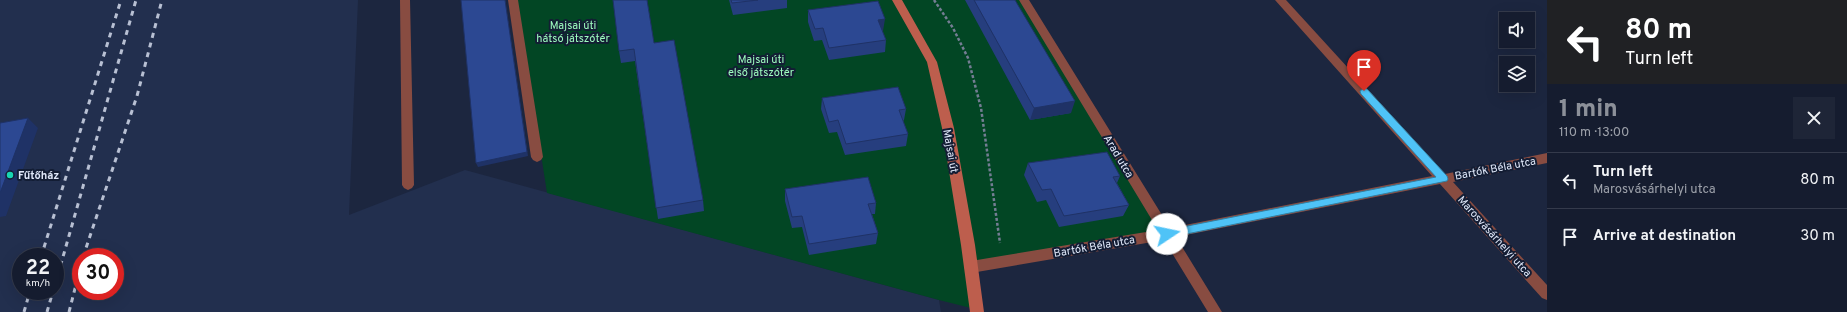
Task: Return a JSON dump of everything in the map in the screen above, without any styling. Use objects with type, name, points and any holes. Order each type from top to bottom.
[{"type":"main road","name":"Majsai út","points":[[896,0],[932,62],[948,128],[977,312]]},
{"type":"street","points":[[405,0],[408,186]]},
{"type":"street","points":[[513,0],[537,156]]},
{"type":"street","name":"Arad utca","points":[[1024,0],[1215,312]]},
{"type":"street","name":"Marosvásárhelyi utca","points":[[1280,0],[1547,294]]},
{"type":"street","name":"Bartók Béla utca","points":[[971,267],[1167,234],[1547,158]]},
{"type":"path","points":[[934,0],[953,28],[968,58],[979,101],[1002,262]]},
{"type":"shaded area","points":[[0,0],[358,0],[349,215],[465,170],[939,300],[941,312],[0,312]]},
{"type":"green space","points":[[517,0],[896,0],[931,62],[975,309],[547,193]]},
{"type":"green space","points":[[898,0],[1023,0],[1165,234],[971,266],[932,62]]},
{"type":"building","points":[[461,0],[505,0],[527,152],[476,163]]},
{"type":"building","points":[[613,0],[647,0],[654,43],[674,40],[703,200],[656,208],[634,49],[619,51]]},
{"type":"building","points":[[731,0],[758,0],[732,3]]},
{"type":"building","points":[[974,0],[1015,0],[1075,101],[1034,108]]},
{"type":"building","points":[[878,1],[885,19],[878,20],[886,40],[829,48],[823,28],[815,29],[808,10]]},
{"type":"building","points":[[898,87],[906,109],[899,110],[908,134],[846,144],[838,120],[829,122],[822,98]]},
{"type":"building","points":[[28,118],[0,193],[0,123]]},
{"type":"building","points":[[1107,152],[1120,176],[1113,177],[1129,205],[1064,216],[1051,189],[1042,190],[1028,163]]},
{"type":"building","points":[[868,177],[876,203],[868,204],[878,233],[809,244],[802,216],[792,217],[785,189]]},
{"type":"railway","points":[[44,248],[121,0]]},
{"type":"railway","points":[[64,253],[136,0]]},
{"type":"railway","points":[[86,248],[137,96],[162,0]]},
{"type":"railway","points":[[24,312],[27,300]]},
{"type":"railway","points":[[47,312],[50,300]]},
{"type":"railway","points":[[69,312],[72,300]]},
{"type":"place","name":"Fűtőház","points":[[10,175]]},
{"type":"route","points":[[1167,234],[1443,179],[1364,91]]},
{"type":"park label","name":"Majsai úti hátsó játszótér","points":[[573,31]]},
{"type":"park label","name":"Majsai úti első játszótér","points":[[761,65]]}]
